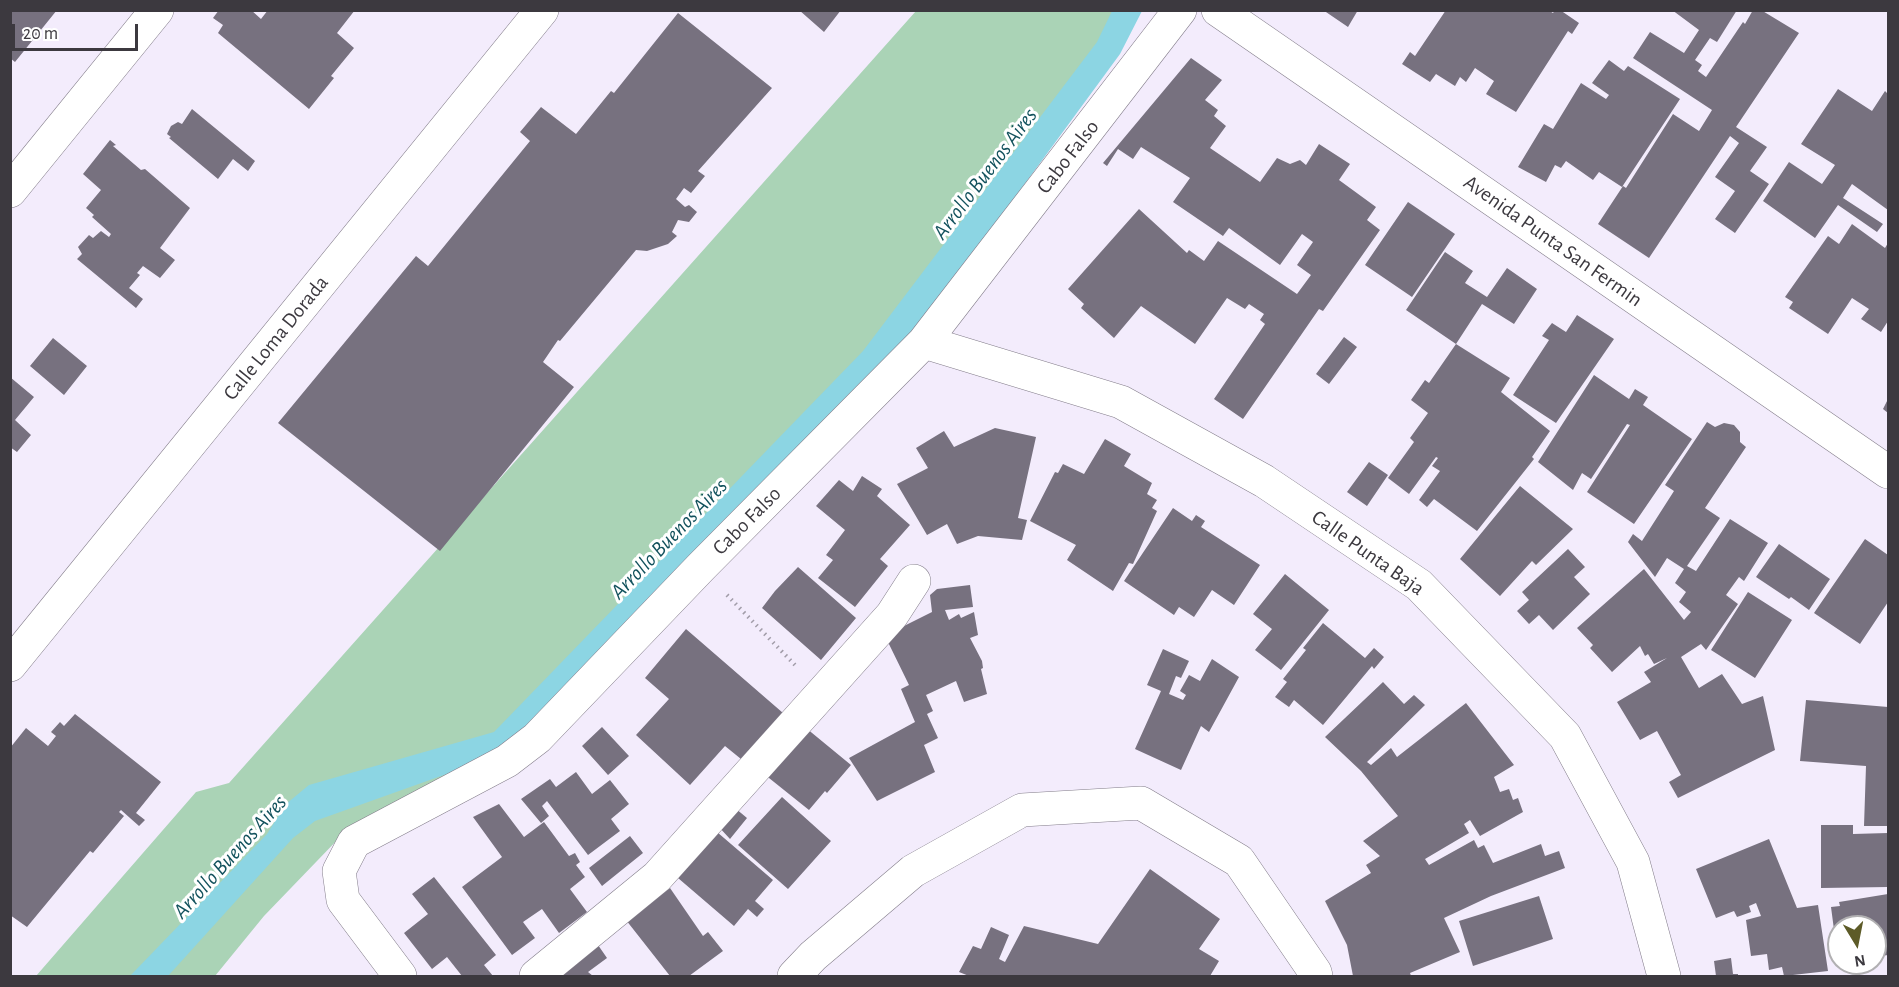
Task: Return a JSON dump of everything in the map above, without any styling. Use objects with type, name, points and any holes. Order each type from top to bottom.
[{"type":"street","points":[[10,191],[157,10]]},
{"type":"street","name":"Calle Loma Dorada","points":[[14,655],[542,10]]},
{"type":"street","name":"Cabo Falso","points":[[400,976],[343,900],[339,871],[354,842],[507,761],[537,738],[701,567],[924,342],[1180,10]]},
{"type":"street","name":"Avenida Punta San Fermin","points":[[1218,10],[1888,472]]},
{"type":"street","name":"Calle Punta Baja","points":[[924,342],[1121,402],[1264,481],[1419,585],[1565,736],[1633,862],[1664,976]]},
{"type":"street","points":[[536,976],[657,877],[892,615],[914,581]]},
{"type":"street","points":[[794,976],[813,956],[913,871],[1022,810],[1141,803],[1239,861],[1316,976]]},
{"type":"path","points":[[701,567],[822,694]]},
{"type":"green space","points":[[916,11],[1140,11],[885,371],[511,751],[343,834],[264,916],[215,976],[36,976],[196,792],[229,783]]},
{"type":"water","points":[[1112,11],[1142,11],[1120,54],[900,354],[511,751],[315,821],[293,838],[168,976],[130,976],[267,834],[286,804],[309,785],[494,732],[863,351],[1097,42]]},
{"type":"building","points":[[10,10],[57,10],[15,62],[10,58]]},
{"type":"building","points":[[219,10],[251,10],[261,19],[268,10],[355,10],[337,33],[354,48],[331,76],[334,78],[309,109],[218,33],[223,25],[213,18]]},
{"type":"building","points":[[799,10],[841,10],[824,32]]},
{"type":"building","points":[[1323,10],[1358,10],[1348,27]]},
{"type":"building","points":[[1446,10],[1548,10],[1553,13],[1555,10],[1560,10],[1579,23],[1572,34],[1568,31],[1516,112],[1486,94],[1494,81],[1475,68],[1466,82],[1460,77],[1455,86],[1436,74],[1430,82],[1402,64],[1410,52],[1415,56]]},
{"type":"building","points":[[1672,10],[1737,10],[1717,42],[1710,38],[1695,60],[1702,65],[1698,71],[1706,77],[1753,10],[1761,10],[1799,33],[1736,127],[1767,147],[1750,171],[1769,184],[1735,233],[1715,219],[1735,191],[1715,177],[1739,143],[1730,136],[1649,258],[1598,224],[1623,186],[1626,188],[1673,114],[1699,131],[1712,110],[1633,58],[1650,32],[1684,53],[1699,30]]},
{"type":"building","points":[[678,13],[772,88],[698,171],[705,176],[691,193],[684,188],[676,199],[685,207],[689,205],[697,212],[689,222],[678,220],[672,232],[677,236],[668,244],[647,251],[636,250],[560,341],[558,340],[543,362],[574,387],[440,551],[278,423],[416,256],[428,266],[530,141],[520,132],[541,107],[576,134],[611,91],[614,93]]},
{"type":"building","points":[[1191,58],[1222,80],[1205,100],[1218,110],[1214,116],[1226,126],[1210,148],[1260,182],[1277,158],[1290,164],[1300,160],[1306,165],[1319,144],[1350,164],[1339,180],[1376,207],[1367,220],[1380,230],[1323,311],[1319,309],[1243,419],[1214,399],[1265,324],[1260,320],[1264,314],[1249,304],[1245,309],[1227,298],[1195,344],[1141,306],[1114,338],[1081,308],[1084,304],[1068,289],[1139,209],[1187,253],[1189,250],[1204,261],[1218,241],[1297,294],[1311,275],[1297,265],[1313,242],[1302,234],[1280,265],[1229,228],[1223,236],[1173,202],[1190,178],[1141,147],[1133,159],[1118,149],[1107,166],[1103,163]]},
{"type":"building","points":[[1609,60],[1624,71],[1628,66],[1680,99],[1622,187],[1599,172],[1593,180],[1566,161],[1561,168],[1555,165],[1546,182],[1518,167],[1544,124],[1553,129],[1581,83],[1606,99],[1609,95],[1592,83]]},
{"type":"building","points":[[1838,89],[1872,111],[1885,91],[1888,94],[1888,210],[1852,184],[1843,198],[1883,224],[1877,232],[1838,205],[1815,238],[1763,201],[1789,162],[1822,184],[1835,165],[1801,144]]},
{"type":"building","points":[[192,109],[255,161],[248,171],[233,159],[218,179],[169,138],[171,137],[167,134],[171,126],[178,122],[182,124]]},
{"type":"building","points":[[110,140],[116,145],[113,146],[141,170],[145,169],[190,208],[160,248],[175,260],[160,278],[143,266],[137,273],[140,275],[129,288],[143,299],[136,308],[77,259],[82,254],[78,247],[89,235],[93,238],[101,231],[109,237],[111,234],[92,217],[94,215],[86,208],[101,190],[83,174]]},
{"type":"building","points":[[1408,202],[1455,234],[1412,297],[1365,265]]},
{"type":"building","points":[[1852,224],[1885,248],[1888,243],[1888,321],[1881,332],[1861,319],[1869,309],[1852,298],[1828,334],[1789,308],[1793,302],[1785,297],[1828,236],[1839,244]]},
{"type":"building","points":[[1445,252],[1473,271],[1465,283],[1487,297],[1507,268],[1537,289],[1514,324],[1482,304],[1456,344],[1406,310]]},
{"type":"building","points":[[1577,315],[1614,339],[1556,423],[1513,395],[1549,340],[1542,336],[1552,323],[1566,332]]},
{"type":"building","points":[[1344,337],[1357,347],[1329,384],[1316,374]]},
{"type":"building","points":[[53,338],[87,366],[64,395],[30,366]]},
{"type":"building","points":[[1456,344],[1510,378],[1501,392],[1550,431],[1532,457],[1534,459],[1477,531],[1434,499],[1427,507],[1419,500],[1440,471],[1432,466],[1438,458],[1436,457],[1409,494],[1388,478],[1414,442],[1410,438],[1428,413],[1411,400],[1425,380],[1429,383]]},
{"type":"building","points":[[1594,375],[1629,399],[1635,389],[1648,397],[1643,405],[1692,439],[1634,524],[1587,492],[1630,425],[1627,424],[1591,479],[1582,473],[1573,490],[1538,462]]},
{"type":"building","points":[[10,377],[34,397],[15,420],[31,435],[17,452],[10,447]]},
{"type":"building","points":[[1888,399],[1888,413],[1883,409]]},
{"type":"building","points":[[1707,422],[1715,427],[1724,423],[1734,425],[1740,432],[1740,442],[1746,447],[1705,508],[1720,518],[1687,566],[1696,571],[1730,519],[1768,543],[1744,581],[1739,577],[1726,595],[1738,604],[1706,650],[1701,644],[1681,657],[1699,688],[1722,674],[1742,704],[1763,696],[1775,750],[1678,798],[1669,782],[1681,775],[1657,731],[1640,740],[1617,702],[1651,682],[1644,672],[1667,658],[1654,664],[1648,654],[1645,656],[1640,646],[1612,672],[1590,648],[1593,645],[1577,628],[1644,569],[1684,620],[1691,612],[1679,602],[1686,592],[1675,583],[1684,569],[1667,558],[1655,577],[1628,542],[1633,534],[1642,541],[1674,491],[1665,485]]},
{"type":"building","points":[[995,428],[1036,437],[1018,518],[1027,520],[1022,540],[978,536],[957,544],[947,524],[927,535],[897,484],[928,468],[916,448],[944,431],[954,447]]},
{"type":"building","points":[[1105,439],[1131,454],[1124,466],[1152,483],[1147,494],[1157,500],[1152,508],[1157,511],[1133,564],[1129,563],[1113,591],[1067,560],[1076,545],[1030,521],[1055,472],[1058,473],[1063,464],[1084,474]]},
{"type":"building","points":[[1369,462],[1388,475],[1367,506],[1347,492]]},
{"type":"building","points":[[862,476],[882,489],[877,496],[910,525],[880,559],[888,566],[855,607],[818,578],[833,560],[826,555],[845,530],[816,506],[839,480],[853,491]]},
{"type":"building","points":[[1520,486],[1573,529],[1536,565],[1532,561],[1500,596],[1460,559]]},
{"type":"building","points":[[1173,508],[1192,521],[1196,515],[1205,521],[1201,527],[1260,565],[1234,605],[1212,590],[1194,617],[1179,607],[1174,615],[1124,581]]},
{"type":"building","points":[[1865,539],[1888,555],[1888,602],[1860,644],[1814,613]]},
{"type":"building","points":[[1779,544],[1830,579],[1809,610],[1756,577]]},
{"type":"building","points":[[1568,549],[1585,567],[1574,577],[1590,594],[1553,630],[1539,615],[1529,624],[1517,611],[1529,600],[1522,592]]},
{"type":"building","points":[[798,567],[856,618],[821,660],[762,608]]},
{"type":"building","points":[[1285,574],[1329,610],[1281,670],[1255,650],[1272,629],[1253,614]]},
{"type":"building","points":[[970,585],[973,607],[945,610],[949,620],[959,614],[961,618],[974,612],[978,635],[970,638],[982,661],[983,668],[981,669],[987,694],[964,702],[956,681],[926,695],[933,711],[927,714],[938,738],[924,745],[935,772],[877,801],[849,758],[915,722],[901,689],[909,685],[886,638],[890,633],[932,612],[930,595],[937,589]]},
{"type":"building","points":[[1748,592],[1792,620],[1755,678],[1711,650]]},
{"type":"building","points":[[1323,623],[1365,658],[1374,648],[1384,657],[1374,669],[1372,666],[1323,725],[1294,700],[1289,707],[1275,697],[1287,682],[1283,679],[1306,650],[1303,648]]},
{"type":"building","points":[[686,629],[783,713],[741,759],[725,746],[690,785],[636,735],[669,699],[645,678]]},
{"type":"building","points":[[1163,649],[1189,661],[1181,678],[1176,676],[1169,694],[1183,700],[1186,695],[1180,691],[1189,675],[1200,681],[1212,659],[1239,677],[1209,732],[1201,726],[1181,770],[1135,749],[1161,691],[1147,685]]},
{"type":"building","points":[[1383,682],[1404,704],[1414,695],[1425,705],[1367,762],[1371,765],[1391,748],[1397,757],[1466,703],[1514,765],[1494,777],[1500,792],[1509,789],[1513,800],[1518,798],[1523,812],[1480,836],[1470,820],[1464,824],[1469,833],[1425,859],[1429,865],[1474,840],[1478,848],[1484,845],[1493,863],[1541,844],[1545,856],[1559,851],[1565,868],[1491,896],[1444,918],[1460,952],[1410,973],[1411,976],[1353,976],[1347,945],[1325,901],[1371,873],[1366,865],[1380,856],[1363,841],[1398,816],[1361,771],[1325,737]]},
{"type":"building","points":[[1806,700],[1888,707],[1888,826],[1864,826],[1866,766],[1800,761]]},
{"type":"building","points":[[75,714],[161,782],[136,813],[145,820],[139,826],[121,810],[119,812],[124,816],[93,853],[90,851],[27,927],[10,915],[10,748],[26,728],[48,746],[56,736],[51,732],[60,722],[64,726]]},
{"type":"building","points":[[602,727],[629,756],[608,775],[582,746]]},
{"type":"building","points":[[806,728],[851,765],[809,810],[764,774]]},
{"type":"building","points":[[576,772],[592,794],[610,780],[629,804],[611,819],[620,831],[588,855],[547,801],[542,806],[549,816],[541,823],[521,799],[550,779],[556,787]]},
{"type":"building","points":[[782,797],[831,841],[788,889],[738,845]]},
{"type":"building","points":[[499,804],[524,837],[544,822],[569,856],[575,853],[580,862],[576,865],[585,877],[570,889],[587,912],[559,933],[542,909],[523,922],[535,938],[512,955],[462,887],[502,857],[473,817]]},
{"type":"building","points":[[735,808],[747,818],[730,839],[718,826]]},
{"type":"building","points":[[1821,825],[1853,825],[1853,834],[1888,833],[1888,887],[1821,888]]},
{"type":"building","points":[[717,832],[773,880],[755,901],[764,909],[757,917],[748,909],[734,926],[678,878]]},
{"type":"building","points":[[630,836],[643,853],[602,886],[589,868]]},
{"type":"building","points":[[1769,839],[1797,908],[1818,905],[1827,971],[1784,976],[1782,967],[1769,970],[1767,954],[1751,956],[1746,920],[1761,916],[1756,903],[1749,906],[1751,912],[1737,917],[1734,911],[1716,918],[1696,869]]},
{"type":"building","points":[[1150,869],[1220,919],[1199,949],[1219,961],[1210,976],[969,976],[959,972],[973,946],[981,949],[991,927],[1009,935],[999,959],[1005,962],[1024,926],[1098,944]]},
{"type":"building","points":[[434,877],[496,955],[484,965],[493,976],[462,976],[447,957],[432,969],[404,933],[428,914],[412,894]]},
{"type":"building","points":[[670,888],[703,936],[708,932],[723,951],[689,976],[670,976],[626,920]]},
{"type":"building","points":[[1888,894],[1888,955],[1887,915],[1832,915],[1831,907],[1840,906],[1839,902]]},
{"type":"building","points":[[1539,896],[1553,939],[1473,966],[1459,921]]},
{"type":"building","points":[[598,945],[607,958],[588,972],[593,976],[541,976]]},
{"type":"building","points":[[1731,958],[1733,974],[1738,974],[1738,976],[1716,976],[1714,961]]},
{"type":"water label","name":"Arrollo Buenos Aires","points":[[985,174]]},
{"type":"water label","name":"Arrollo Buenos Aires","points":[[669,539]]},
{"type":"water label","name":"Arrollo Buenos Aires","points":[[230,857]]}]
